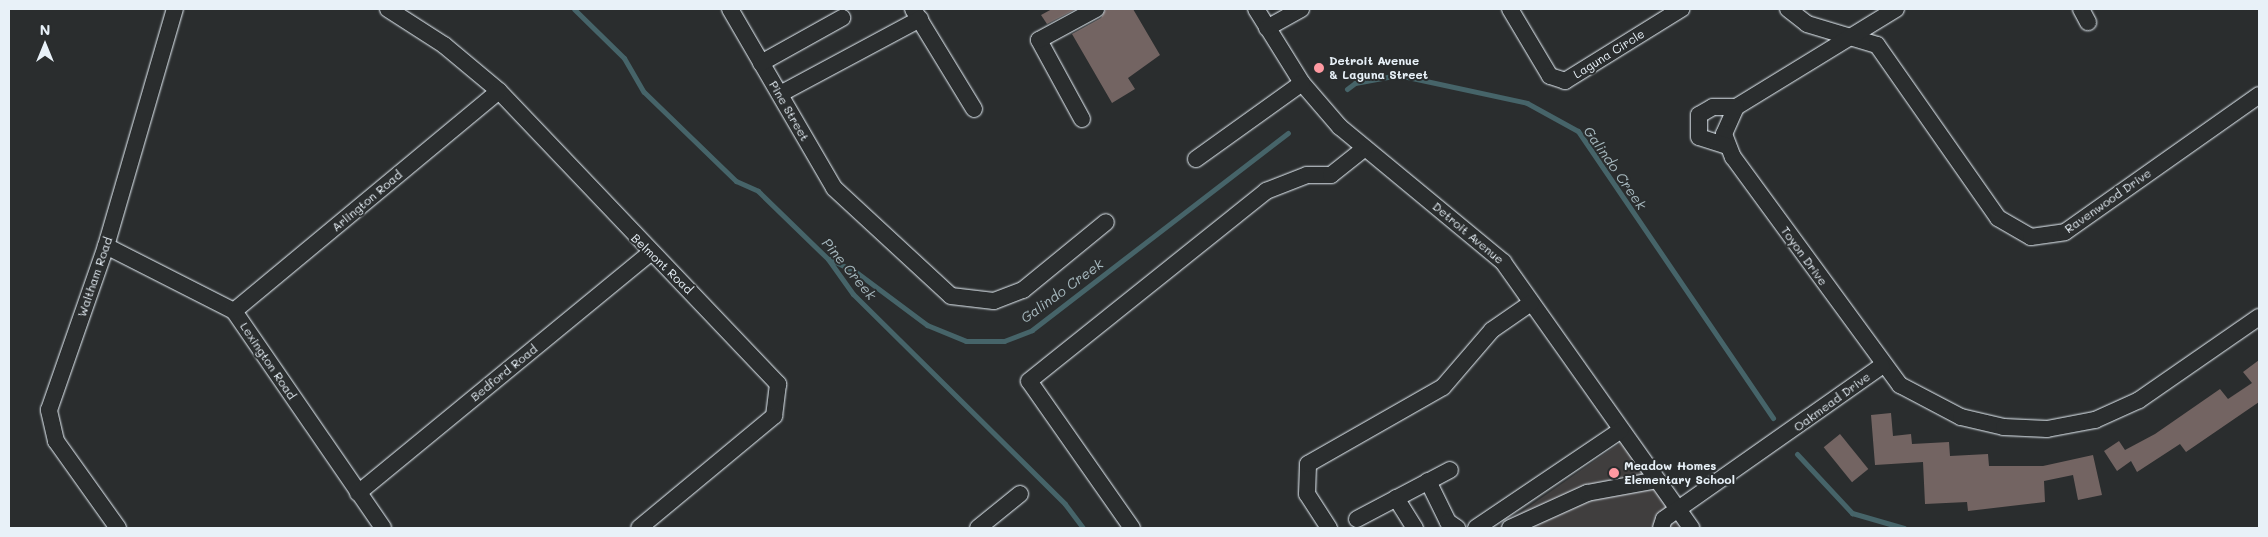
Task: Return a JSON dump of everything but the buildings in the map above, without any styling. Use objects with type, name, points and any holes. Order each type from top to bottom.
[{"type":"street","name":"Waltham Road","points":[[118,528],[56,441],[49,410],[106,246],[175,9]]},
{"type":"street","name":"Belmont Road","points":[[388,9],[444,45],[499,91],[649,254],[724,323],[778,384],[774,416],[638,528]]},
{"type":"street","name":"Pine Street","points":[[730,9],[834,188],[856,206],[951,296],[994,301],[1023,290],[1106,222]]},
{"type":"street","points":[[1082,119],[1039,40],[1096,9]]},
{"type":"street","name":"Detroit Avenue","points":[[1256,9],[1302,83],[1340,127],[1503,262],[1691,528]]},
{"type":"street","points":[[1267,28],[1301,9]]},
{"type":"street","name":"Laguna Circle","points":[[1510,9],[1550,76],[1564,81],[1681,9]]},
{"type":"street","name":"Ravenwood Drive","points":[[1788,9],[1806,24],[1852,36],[1877,45],[1998,218],[2031,236],[2065,232],[2259,95]]},
{"type":"street","points":[[1736,107],[1713,107],[1699,115],[1698,137],[1726,146],[1725,124],[1736,107],[1896,9]]},
{"type":"street","points":[[780,94],[916,14],[974,109]]},
{"type":"street","points":[[761,62],[842,18]]},
{"type":"street","points":[[1196,159],[1302,83]]},
{"type":"street","name":"Arlington Road","points":[[234,311],[499,91]]},
{"type":"street","name":"Toyon Drive","points":[[1726,146],[1882,366]]},
{"type":"street","points":[[1132,528],[1029,381],[1266,191],[1307,175],[1331,175],[1365,148]]},
{"type":"street","name":"Lexington Road","points":[[106,246],[234,311],[383,528]]},
{"type":"street","name":"Bedford Road","points":[[358,493],[649,254]]},
{"type":"street","points":[[1329,528],[1307,494],[1308,464],[1443,387],[1492,330],[1531,303]]},
{"type":"street","name":"Oakmead Drive","points":[[1661,528],[1664,520],[1882,366],[1900,385],[1961,417],[2004,427],[2047,429],[2095,420],[2139,400],[2259,317]]},
{"type":"street","points":[[1476,528],[1620,430]]},
{"type":"street","points":[[1357,520],[1450,470]]},
{"type":"street","points":[[1510,528],[1587,493],[1657,480]]},
{"type":"street","points":[[1428,481],[1448,522],[1457,528]]},
{"type":"street","points":[[978,528],[1020,494]]},
{"type":"street","points":[[1396,498],[1415,528]]},
{"type":"shaded area","name":"Meadow Homes Elementary School","points":[[1626,439],[1691,528],[1498,528]]},
{"type":"waterway","name":"Pine Creek","points":[[574,9],[624,58],[644,92],[736,181],[758,191],[828,259],[853,294],[1065,504],[1083,528]]},
{"type":"waterway","name":"Galindo Creek","points":[[1347,89],[1355,83],[1398,75],[1527,103],[1578,131],[1773,418]]},
{"type":"waterway","name":"Galindo Creek","points":[[830,259],[856,272],[927,325],[966,341],[1004,341],[1032,330],[1288,133]]},
{"type":"waterway","name":"Galindo Creek","points":[[1797,454],[1852,513],[1904,528]]},
{"type":"place","name":"Detroit Avenue & Laguna Street","points":[[1319,68]]},
{"type":"place","name":"Meadow Homes Elementary School","points":[[1614,473]]}]
